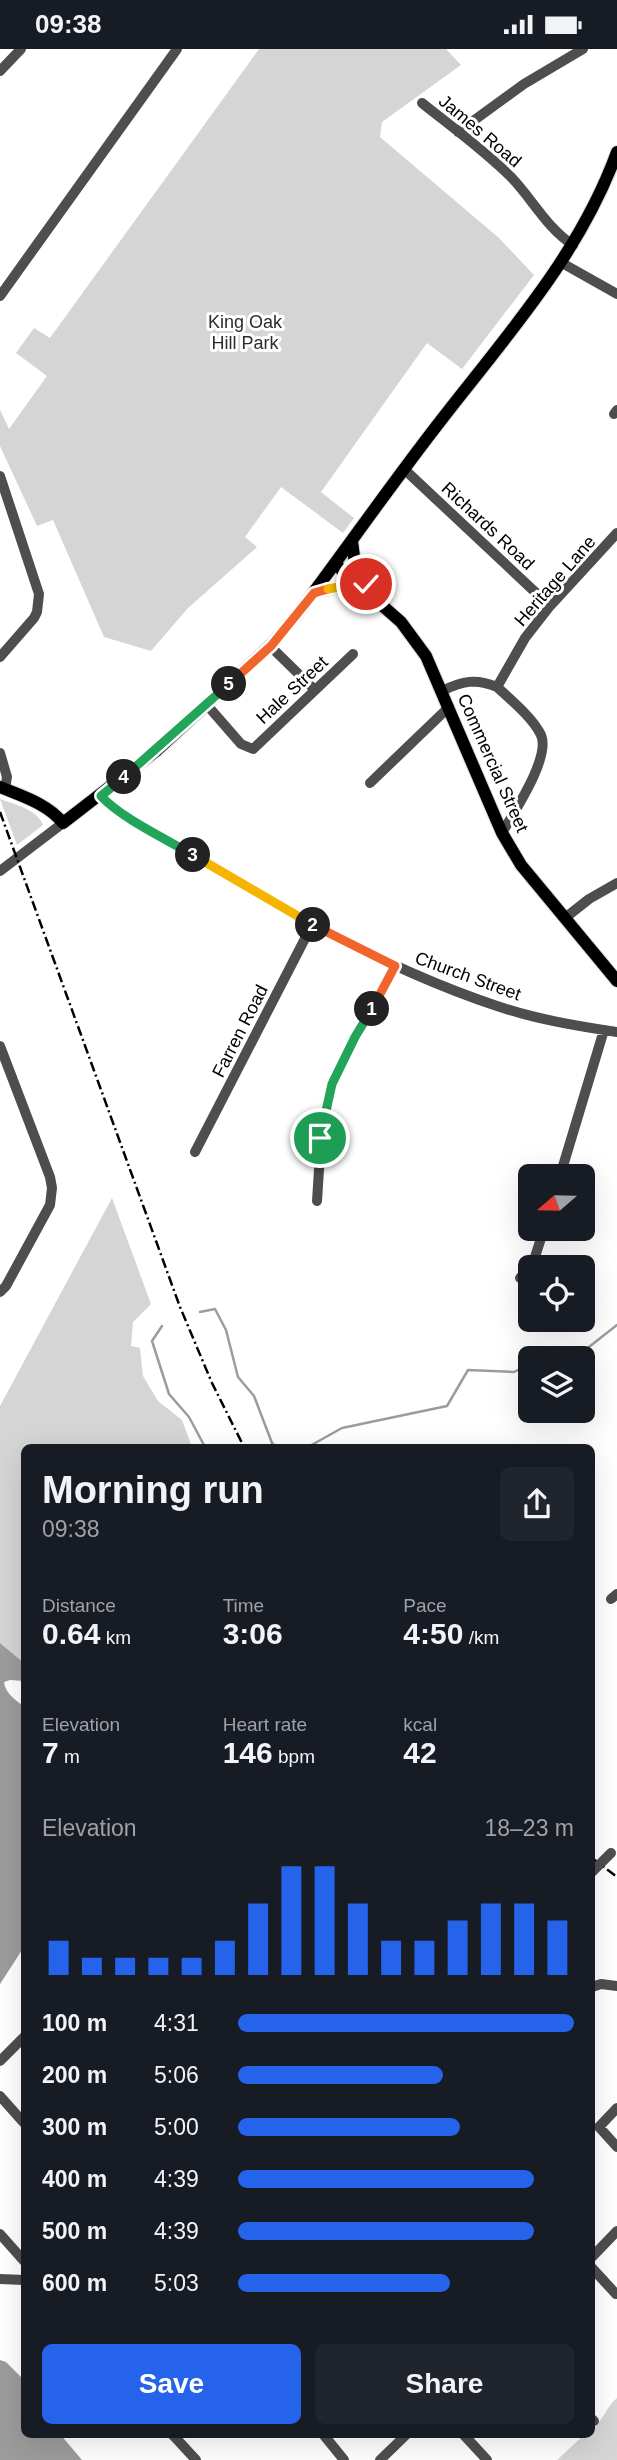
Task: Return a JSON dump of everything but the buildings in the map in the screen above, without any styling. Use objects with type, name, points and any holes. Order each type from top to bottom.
[{"type":"main road","points":[[3,788],[38,803],[64,823],[149,757],[271,646],[314,593],[404,469],[562,263],[594,207],[617,152]]},
{"type":"main road","points":[[352,541],[355,564],[370,596]]},
{"type":"main road","name":"Commercial Street","points":[[337,562],[370,596],[401,622],[426,656],[502,833],[521,865],[617,981]]},
{"type":"main road","points":[[314,593],[339,587],[370,596]]},
{"type":"street","points":[[0,71],[21,49]]},
{"type":"street","points":[[0,296],[177,49]]},
{"type":"street","points":[[458,132],[524,85],[583,49]]},
{"type":"street","name":"James Road","points":[[422,103],[504,170],[544,221],[573,245]]},
{"type":"street","points":[[562,263],[617,295]]},
{"type":"street","name":"Richards Road","points":[[404,469],[550,606]]},
{"type":"street","points":[[0,476],[37,584],[37,612],[0,657]]},
{"type":"street","name":"Heritage Lane","points":[[497,687],[526,638],[550,606],[617,534]]},
{"type":"street","points":[[271,646],[315,691]]},
{"type":"street","name":"Hale Street","points":[[206,705],[241,744],[253,748],[353,655]]},
{"type":"street","points":[[442,691],[460,682],[472,680],[497,687],[540,731],[543,742],[536,768],[502,833]]},
{"type":"street","points":[[370,783],[449,707]]},
{"type":"street","points":[[0,753],[7,777],[3,788]]},
{"type":"street","name":"Church Street","points":[[101,796],[136,822],[312,925],[395,966],[499,1007],[617,1032]]},
{"type":"street","points":[[0,871],[64,823]]},
{"type":"street","points":[[565,918],[589,899],[617,883]]},
{"type":"street","name":"Farren Road","points":[[195,1152],[312,925]]},
{"type":"street","points":[[317,1201],[320,1138],[332,1084],[395,966]]},
{"type":"street","points":[[564,1164],[604,1030]]},
{"type":"street","points":[[0,1292],[6,1286],[50,1205],[52,1188],[1,1052]]},
{"type":"street","points":[[595,1869],[614,1850]]},
{"type":"street","points":[[596,1985],[617,1986]]},
{"type":"street","points":[[0,2061],[21,2040]]},
{"type":"street","points":[[0,2096],[21,2120]]},
{"type":"street","points":[[617,2108],[598,2127],[617,2147]]},
{"type":"street","points":[[595,2254],[617,2231]]},
{"type":"street","points":[[0,2234],[21,2258]]},
{"type":"street","points":[[595,2271],[616,2294]]},
{"type":"street","points":[[0,2279],[21,2280]]},
{"type":"street","points":[[176,2438],[196,2460]]},
{"type":"street","points":[[326,2438],[344,2460]]},
{"type":"street","points":[[380,2460],[403,2438]]},
{"type":"street","points":[[467,2438],[487,2460]]},
{"type":"green space","name":"King Oak Hill Park","points":[[259,49],[446,49],[461,65],[382,122],[380,137],[499,238],[534,275],[462,369],[427,343],[321,492],[354,518],[343,533],[281,487],[245,537],[257,547],[188,608],[151,651],[104,637],[53,520],[37,526],[0,446],[0,410],[9,429],[47,376],[16,353],[34,328],[50,338]]},
{"type":"green space","points":[[0,799],[31,811],[43,825],[17,845]]},
{"type":"green space","points":[[112,1198],[151,1304],[133,1322],[131,1346],[140,1348],[143,1376],[158,1401],[182,1420],[191,1444],[21,1444],[21,1660],[0,1643],[0,1406]]},
{"type":"green space","points":[[617,2398],[617,2460],[557,2460],[581,2438],[595,2438],[595,2426]]},
{"type":"shaded area","points":[[0,1643],[21,1660],[21,1681],[4,1682],[9,1693],[21,1704],[21,1952],[0,1984]]},
{"type":"shaded area","points":[[0,2360],[6,2362],[21,2377],[21,2438],[63,2438],[82,2460],[0,2460]]},
{"type":"waterway","points":[[200,1312],[215,1309],[226,1330],[238,1377],[254,1396],[273,1444]]},
{"type":"waterway","points":[[590,1346],[617,1325]]},
{"type":"waterway","points":[[162,1326],[152,1341],[169,1394],[189,1417],[203,1444]]},
{"type":"waterway","points":[[313,1444],[342,1428],[447,1406],[468,1370],[518,1370]]},
{"type":"railway","points":[[0,812],[180,1307],[212,1383],[242,1444]]},
{"type":"railway","points":[[595,1860],[617,1877]]},
{"type":"route","points":[[320,1138],[332,1084],[395,966],[312,925],[136,822],[101,796],[156,751],[271,646],[314,593],[339,587],[370,596],[366,584]]}]
